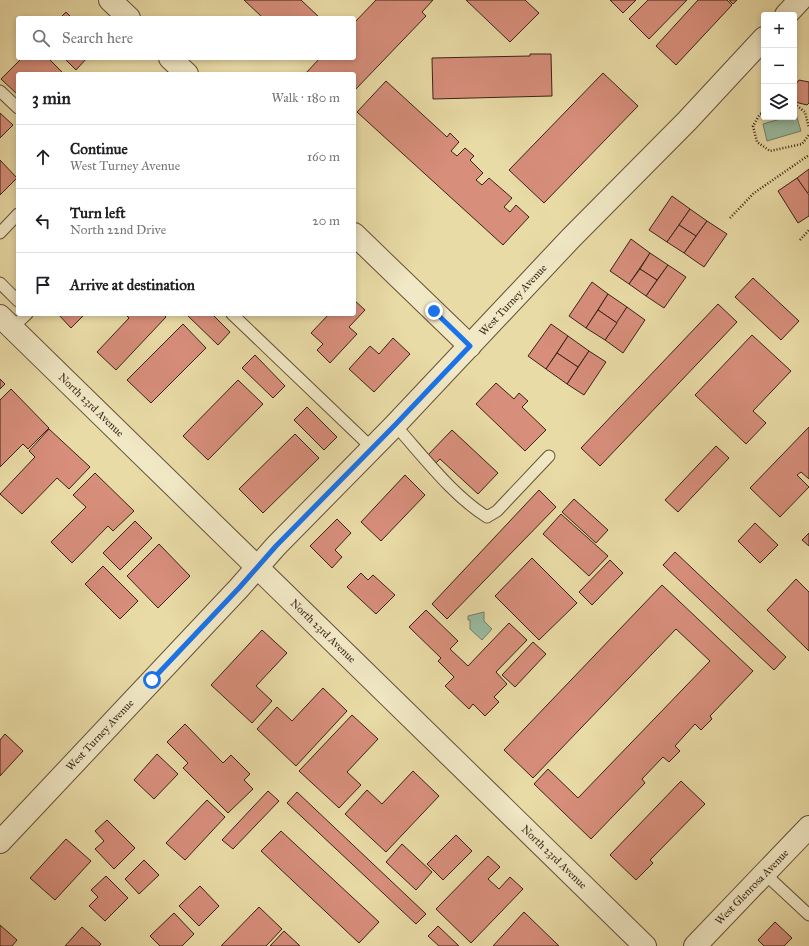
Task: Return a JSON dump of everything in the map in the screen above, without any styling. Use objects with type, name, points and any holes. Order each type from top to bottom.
[{"type":"street","points":[[110,0],[127,16]]},
{"type":"street","points":[[789,12],[800,0]]},
{"type":"street","name":"West Turney Avenue","points":[[0,842],[276,546],[395,425],[571,238],[687,121],[761,41]]},
{"type":"street","points":[[172,60],[185,72]]},
{"type":"street","points":[[356,236],[470,346]]},
{"type":"street","name":"North 23rd Avenue","points":[[13,319],[257,568],[645,946]]},
{"type":"street","name":"West Glenrosa Avenue","points":[[695,946],[809,828]]},
{"type":"lane","points":[[0,91],[16,106]]},
{"type":"lane","points":[[0,233],[16,216]]},
{"type":"lane","points":[[0,284],[16,300]]},
{"type":"lane","points":[[234,316],[372,448]]},
{"type":"lane","points":[[395,425],[442,479],[487,517],[497,511],[549,456]]},
{"type":"lane","points":[[765,874],[809,915]]},
{"type":"path","points":[[797,106],[805,112],[809,128]]},
{"type":"path","points":[[761,114],[753,126],[757,142],[770,151],[802,144],[809,135]]},
{"type":"path","points":[[730,218],[754,193],[809,155]]},
{"type":"path","points":[[800,240],[809,230]]},
{"type":"shaded area","points":[[797,117],[801,131],[767,141],[763,124],[777,120],[797,120]]},
{"type":"shaded area","points":[[484,612],[484,621],[492,629],[482,640],[470,629],[470,620],[468,620],[468,616]]},
{"type":"building","points":[[244,0],[301,0],[318,16],[261,16]]},
{"type":"building","points":[[376,0],[433,0],[422,12],[426,16],[356,89],[356,72],[307,72],[318,60],[356,60],[356,21]]},
{"type":"building","points":[[466,0],[525,0],[539,13],[510,42]]},
{"type":"building","points":[[610,0],[636,0],[623,13]]},
{"type":"building","points":[[648,0],[687,0],[649,39],[629,19]]},
{"type":"building","points":[[698,0],[727,0],[732,5],[676,65],[656,46]]},
{"type":"building","points":[[729,0],[737,0],[733,4]]},
{"type":"building","points":[[66,12],[70,16],[62,16]]},
{"type":"building","points":[[530,54],[551,54],[552,96],[433,99],[432,58],[530,56]]},
{"type":"building","points":[[20,60],[50,60],[62,72],[16,72],[16,93],[1,79]]},
{"type":"building","points":[[66,60],[85,60],[76,70]]},
{"type":"building","points":[[603,73],[638,106],[544,203],[509,170]]},
{"type":"building","points":[[799,80],[809,82],[809,103],[807,105],[797,102],[797,82]]},
{"type":"building","points":[[386,81],[447,137],[450,133],[459,142],[451,151],[457,156],[465,148],[474,156],[470,160],[483,173],[476,180],[482,185],[489,178],[512,198],[504,207],[510,212],[516,205],[529,217],[503,245],[357,112]]},
{"type":"building","points":[[0,113],[13,125],[0,138]]},
{"type":"building","points":[[0,160],[16,177],[16,179],[0,195]]},
{"type":"building","points":[[809,169],[809,192],[807,193],[797,178]]},
{"type":"building","points":[[797,178],[809,195],[809,216],[798,223],[778,191]]},
{"type":"building","points":[[672,196],[690,209],[667,242],[649,230]]},
{"type":"building","points":[[690,209],[707,221],[696,236],[679,225]]},
{"type":"building","points":[[707,221],[727,234],[704,267],[684,253]]},
{"type":"building","points":[[679,225],[696,236],[684,253],[667,242]]},
{"type":"building","points":[[631,239],[650,253],[629,284],[610,271]]},
{"type":"building","points":[[650,253],[668,265],[657,280],[640,269]]},
{"type":"building","points":[[668,265],[686,277],[664,308],[646,296]]},
{"type":"building","points":[[640,269],[657,280],[646,296],[629,284]]},
{"type":"building","points":[[753,278],[799,321],[781,340],[735,297]]},
{"type":"building","points":[[592,282],[608,294],[586,328],[569,316]]},
{"type":"building","points":[[608,294],[627,307],[617,323],[598,310]]},
{"type":"building","points":[[356,302],[365,310],[349,327],[357,334],[330,363],[317,350],[323,344],[311,333],[327,316],[356,316]]},
{"type":"building","points":[[718,304],[737,322],[600,466],[581,448]]},
{"type":"building","points":[[627,307],[645,320],[623,353],[605,340]]},
{"type":"building","points":[[598,310],[617,323],[605,340],[586,328]]},
{"type":"building","points":[[60,316],[83,316],[71,328]]},
{"type":"building","points":[[127,316],[166,317],[116,370],[97,352],[129,318]]},
{"type":"building","points":[[188,316],[214,316],[230,332],[218,345]]},
{"type":"building","points":[[183,324],[206,348],[151,403],[127,380]]},
{"type":"building","points":[[551,324],[568,336],[546,369],[528,356]]},
{"type":"building","points":[[752,335],[791,371],[753,411],[766,423],[746,444],[695,395]]},
{"type":"building","points":[[568,336],[589,351],[578,367],[557,353]]},
{"type":"building","points":[[393,338],[410,354],[374,392],[349,369],[370,346],[379,354]]},
{"type":"building","points":[[589,351],[606,362],[584,395],[567,384]]},
{"type":"building","points":[[557,353],[578,367],[567,384],[546,369]]},
{"type":"building","points":[[255,355],[285,386],[273,398],[242,368]]},
{"type":"building","points":[[0,379],[5,384],[0,389]]},
{"type":"building","points":[[238,380],[263,404],[208,460],[183,436]]},
{"type":"building","points":[[496,383],[514,399],[519,393],[528,401],[522,407],[546,430],[525,451],[476,404]]},
{"type":"building","points":[[11,389],[49,428],[28,449],[23,444],[0,467],[0,400]]},
{"type":"building","points":[[307,407],[337,437],[324,450],[294,420]]},
{"type":"building","points":[[809,427],[809,479],[801,472],[797,475],[809,487],[780,517],[750,488]]},
{"type":"building","points":[[49,429],[90,467],[69,489],[57,478],[22,514],[0,494],[35,457],[29,451]]},
{"type":"building","points":[[452,430],[498,473],[478,494],[440,459],[434,465],[426,457]]},
{"type":"building","points":[[295,434],[319,458],[263,513],[239,489]]},
{"type":"building","points":[[716,446],[729,458],[678,512],[665,500]]},
{"type":"building","points":[[95,473],[134,511],[113,531],[108,526],[72,563],[51,542],[86,507],[73,495]]},
{"type":"building","points":[[405,475],[425,495],[381,541],[361,522]]},
{"type":"building","points":[[539,490],[556,507],[447,619],[432,604]]},
{"type":"building","points":[[574,499],[608,530],[596,543],[562,512]]},
{"type":"building","points":[[561,514],[608,556],[589,576],[543,534]]},
{"type":"building","points":[[337,519],[351,533],[335,550],[342,557],[332,568],[310,546]]},
{"type":"building","points":[[135,521],[152,538],[120,570],[103,553]]},
{"type":"building","points":[[755,523],[778,545],[760,563],[738,541]]},
{"type":"building","points":[[809,533],[809,546],[802,540]]},
{"type":"building","points":[[159,544],[190,576],[158,608],[127,576]]},
{"type":"building","points":[[675,552],[786,657],[774,670],[663,565]]},
{"type":"building","points":[[532,558],[577,603],[539,640],[495,596]]},
{"type":"building","points":[[610,560],[623,573],[592,605],[579,592]]},
{"type":"building","points":[[103,566],[138,601],[120,619],[85,584]]},
{"type":"building","points":[[361,573],[368,580],[373,575],[395,595],[376,614],[347,587]]},
{"type":"building","points":[[796,579],[809,592],[809,651],[767,610]]},
{"type":"building","points":[[662,585],[753,671],[710,716],[712,719],[701,730],[695,724],[675,746],[680,751],[669,762],[663,757],[642,779],[645,783],[591,839],[534,784],[548,769],[578,798],[710,661],[676,629],[533,778],[504,750]]},
{"type":"building","points":[[426,610],[458,641],[450,649],[468,666],[509,623],[527,640],[496,672],[507,684],[494,697],[499,702],[485,716],[473,704],[469,709],[445,686],[454,677],[438,661],[441,658],[409,627]]},
{"type":"building","points":[[262,630],[287,653],[256,686],[272,701],[252,723],[211,685]]},
{"type":"building","points":[[533,642],[546,654],[515,687],[502,675]]},
{"type":"building","points":[[323,688],[347,711],[296,766],[257,729],[277,707],[292,721]]},
{"type":"building","points":[[352,715],[378,739],[347,772],[361,785],[339,808],[299,771]]},
{"type":"building","points":[[185,724],[223,763],[231,755],[250,774],[244,780],[253,789],[228,813],[183,768],[188,763],[167,742]]},
{"type":"building","points":[[5,734],[23,751],[0,776],[0,740]]},
{"type":"building","points":[[157,754],[178,774],[154,799],[134,780]]},
{"type":"building","points":[[413,771],[439,796],[386,852],[345,814],[367,790],[382,804]]},
{"type":"building","points":[[681,781],[705,804],[650,860],[653,863],[636,880],[610,855]]},
{"type":"building","points":[[268,791],[279,801],[233,849],[222,840]]},
{"type":"building","points":[[297,792],[426,914],[416,924],[287,803]]},
{"type":"building","points":[[207,800],[225,817],[185,860],[166,843]]},
{"type":"building","points":[[107,820],[135,848],[114,869],[95,849],[104,841],[95,831]]},
{"type":"building","points":[[281,831],[379,922],[359,943],[261,851]]},
{"type":"building","points":[[456,835],[472,851],[443,880],[427,864]]},
{"type":"building","points":[[66,839],[91,861],[55,900],[30,878]]},
{"type":"building","points":[[402,844],[432,872],[416,890],[386,862]]},
{"type":"building","points":[[488,856],[500,867],[488,879],[499,889],[510,877],[523,889],[471,943],[436,909]]},
{"type":"building","points":[[144,860],[159,875],[139,894],[125,879]]},
{"type":"building","points":[[106,876],[128,898],[105,921],[89,906],[98,897],[91,890]]},
{"type":"building","points":[[200,886],[219,906],[199,926],[179,906]]},
{"type":"building","points":[[259,907],[282,929],[266,946],[221,946]]},
{"type":"building","points":[[524,912],[559,946],[493,946]]},
{"type":"building","points":[[174,913],[194,934],[182,946],[160,946],[150,936]]},
{"type":"building","points":[[775,922],[792,938],[784,946],[764,946],[758,940]]},
{"type":"building","points":[[0,925],[17,940],[12,946],[0,946]]},
{"type":"building","points":[[438,926],[459,946],[439,946],[428,936]]},
{"type":"building","points":[[82,927],[101,944],[99,946],[65,946]]},
{"type":"building","points":[[284,931],[300,946],[270,946]]},
{"type":"route","points":[[152,680],[239,588],[276,546],[470,346],[434,311]]}]
